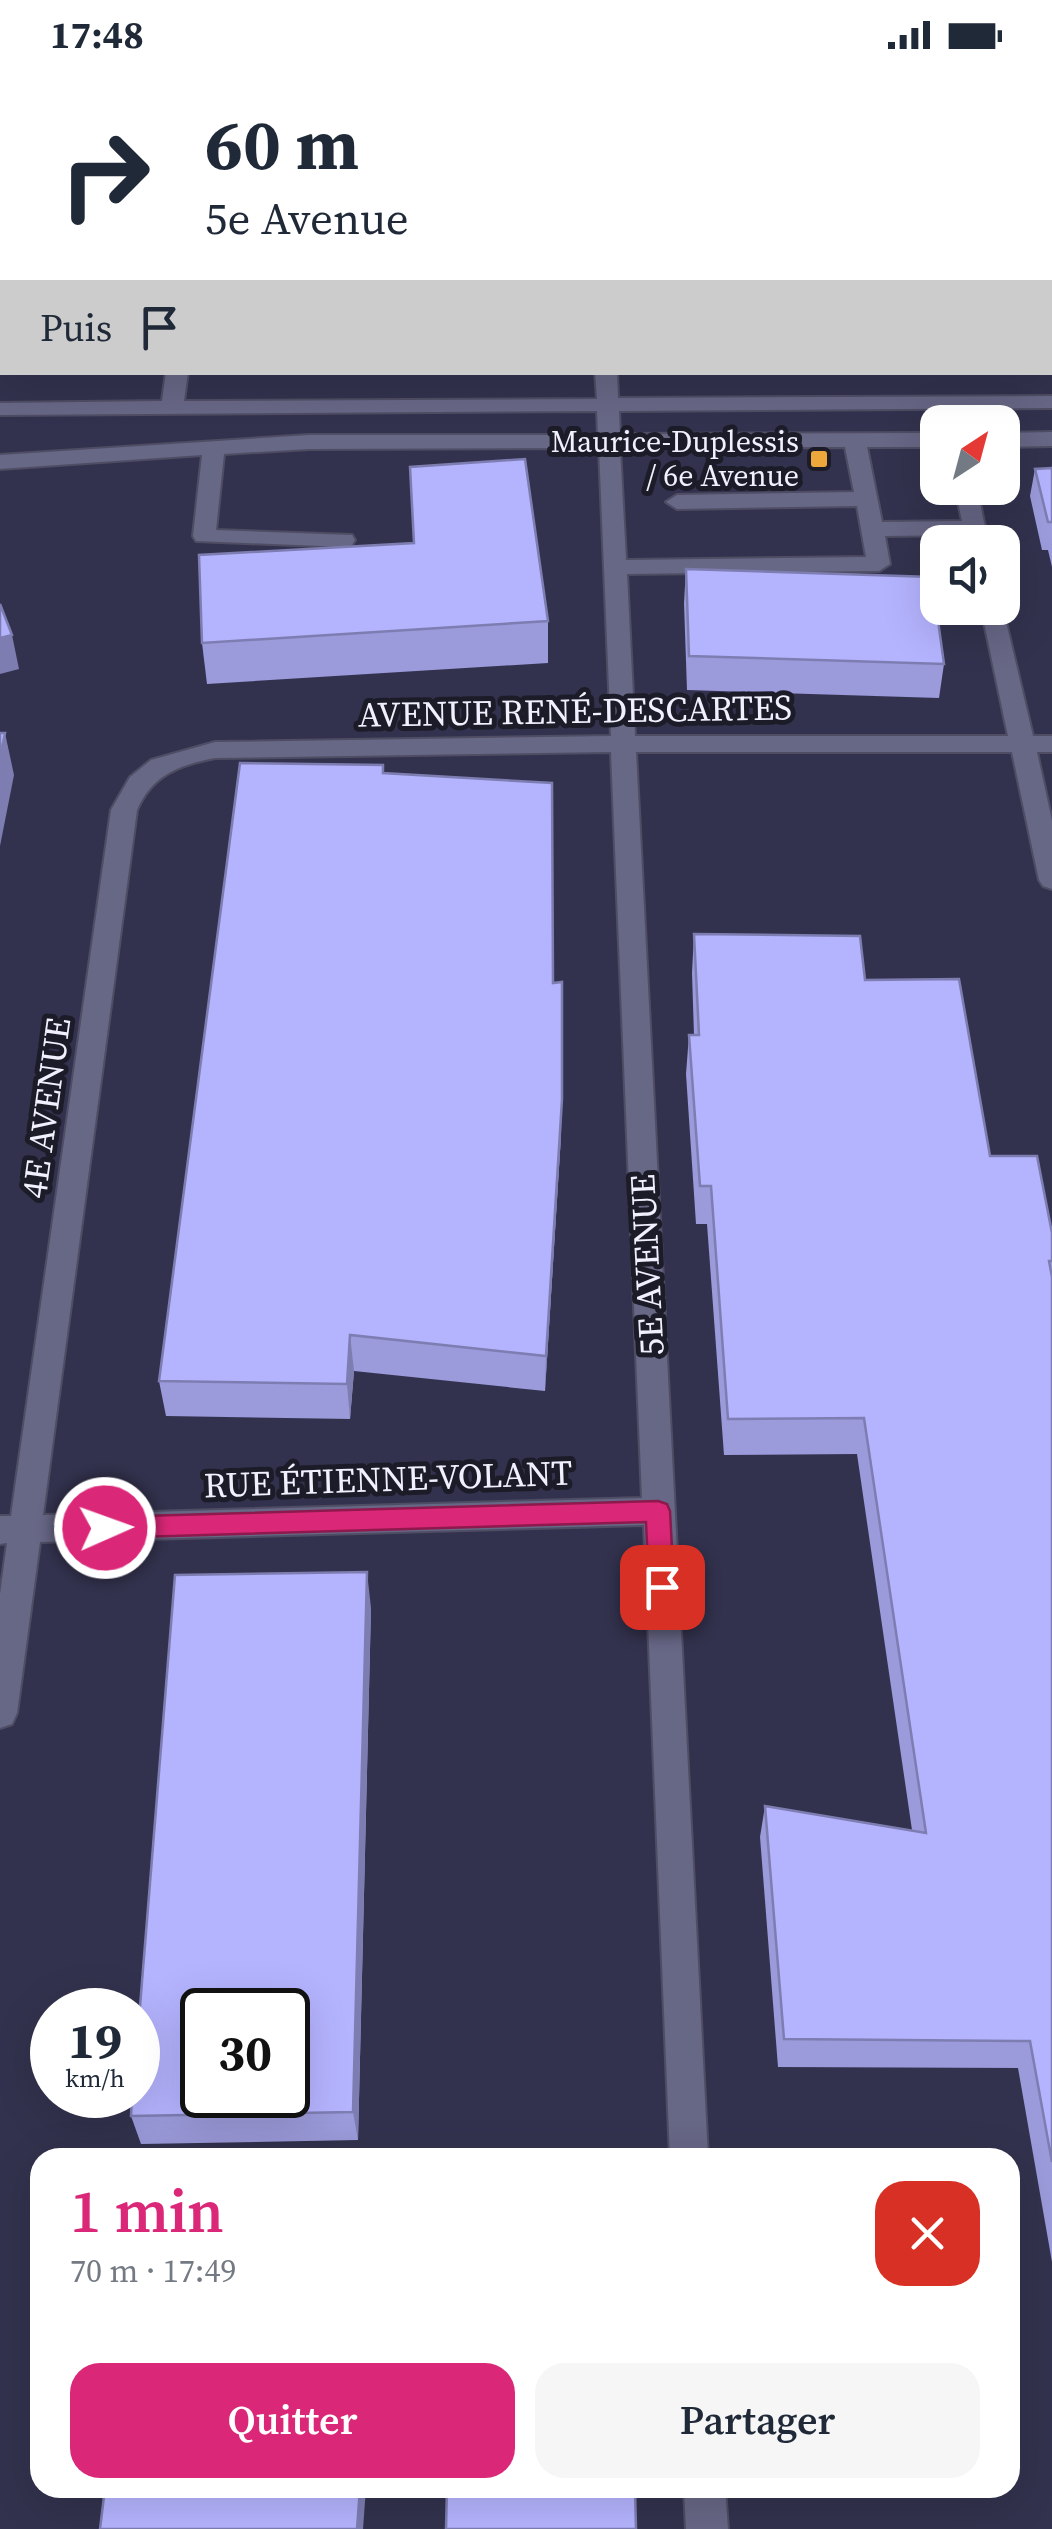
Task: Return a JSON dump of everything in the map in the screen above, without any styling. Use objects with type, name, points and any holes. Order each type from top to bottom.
[{"type":"street","points":[[172,408],[177,375]]},
{"type":"street","name":"5E AVENUE","points":[[606,375],[689,2148]]},
{"type":"street","points":[[0,409],[1052,402]]},
{"type":"street","points":[[1020,440],[1052,439]]},
{"type":"street","points":[[616,567],[879,564],[855,440]]},
{"type":"street","points":[[0,462],[309,442],[920,440]]},
{"type":"street","points":[[214,447],[204,536],[344,540]]},
{"type":"street","points":[[677,502],[867,499]]},
{"type":"street","points":[[873,530],[920,532]]},
{"type":"street","points":[[996,625],[1052,880]]},
{"type":"street","name":"AVENUE RENÉ-DESCARTES","points":[[124,810],[132,788],[154,769],[179,756],[216,750],[624,744],[1052,744]]},
{"type":"street","name":"4E AVENUE","points":[[0,1713],[13,1530],[124,810]]},
{"type":"street","name":"RUE ÉTIENNE-VOLANT","points":[[13,1530],[658,1511]]},
{"type":"street","points":[[705,2498],[707,2529]]},
{"type":"building","points":[[525,459],[548,621],[202,643],[199,555],[414,543],[410,467]]},
{"type":"building","points":[[1052,468],[1052,522],[1048,522],[1035,469]]},
{"type":"building","points":[[686,569],[920,577],[920,625],[939,625],[944,664],[689,656]]},
{"type":"building","points":[[0,604],[12,635],[0,638]]},
{"type":"building","points":[[240,763],[383,765],[383,773],[552,783],[553,983],[562,982],[562,1099],[546,1356],[350,1335],[347,1384],[159,1381]]},
{"type":"building","points":[[694,934],[860,936],[865,980],[959,979],[990,1156],[1037,1156],[1052,1233],[1052,2162],[1030,2041],[784,2039],[765,1806],[926,1833],[864,1418],[728,1419],[711,1186],[700,1186],[689,1035],[699,1035]]},
{"type":"building","points":[[367,1572],[353,2112],[310,2113],[310,1988],[180,1988],[180,2115],[160,2115],[160,1988],[141,1988],[175,1575]]},
{"type":"building","points":[[104,2498],[359,2498],[357,2529],[100,2529]]},
{"type":"building","points":[[447,2498],[635,2498],[636,2529],[446,2529]]},
{"type":"place","name":"Maurice-Duplessis / 6e Avenue","points":[[819,459]]},
{"type":"route","points":[[105,1528],[658,1511],[662,1587]]}]
